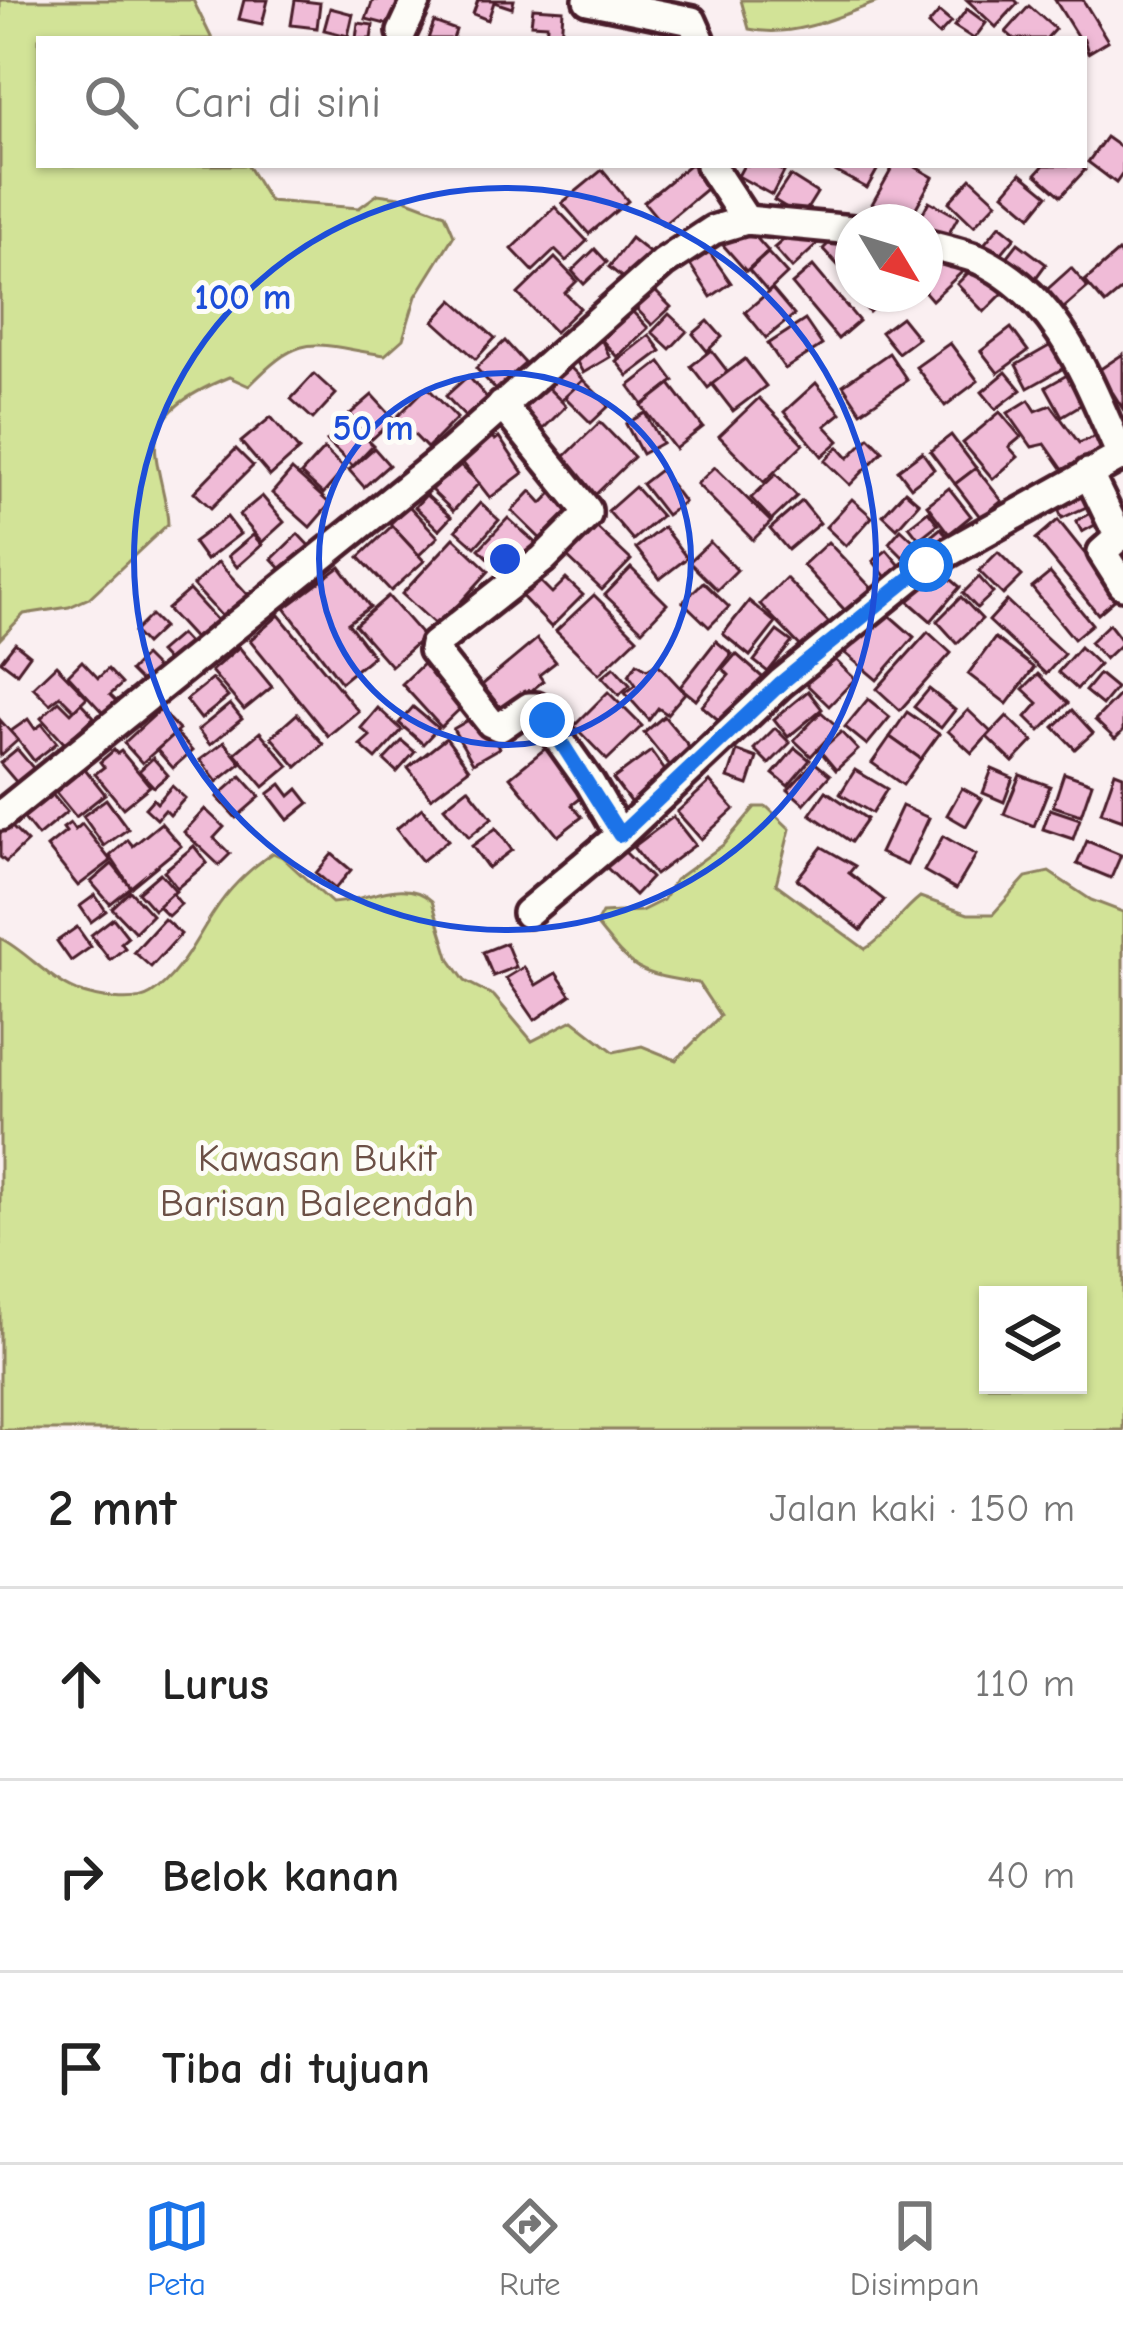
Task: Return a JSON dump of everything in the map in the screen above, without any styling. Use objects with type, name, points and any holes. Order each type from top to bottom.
[{"type":"street","points":[[402,32],[418,0]]},
{"type":"street","points":[[588,0],[692,21],[699,36]]},
{"type":"street","points":[[712,168],[746,220]]},
{"type":"street","points":[[0,816],[446,456],[663,263],[713,230],[746,220],[835,227]]},
{"type":"street","points":[[527,913],[620,835],[781,683],[926,565],[1122,455],[1076,354],[1044,310],[1016,280],[977,259],[943,249]]},
{"type":"street","points":[[502,406],[586,515],[543,559],[433,650],[491,723],[500,727],[529,706],[536,707],[620,835]]},
{"type":"street","points":[[1088,473],[1119,537],[1102,553],[1123,585]]},
{"type":"green space","points":[[0,0],[193,0],[211,36],[36,36],[36,168],[249,168],[269,201],[359,208],[378,194],[400,197],[445,214],[454,235],[416,296],[403,339],[385,355],[310,345],[283,356],[249,386],[229,377],[178,405],[167,415],[156,441],[168,524],[89,598],[69,607],[24,614],[0,639]]},
{"type":"green space","points":[[741,0],[882,0],[817,24],[766,31],[749,29]]},
{"type":"green space","name":"Kawasan Bukit Barisan Baleendah","points":[[755,807],[767,807],[790,829],[776,884],[865,949],[920,897],[968,914],[993,914],[1026,877],[1049,872],[1091,900],[1123,912],[1123,1430],[0,1430],[0,938],[77,991],[115,999],[144,997],[179,967],[233,887],[273,853],[332,903],[397,890],[432,901],[450,960],[465,981],[494,996],[532,1041],[573,1020],[614,1052],[642,1046],[676,1060],[720,1016],[698,983],[639,968],[596,924],[602,913],[641,911],[663,900],[675,880],[723,845]]},
{"type":"building","points":[[244,0],[268,0],[262,24],[239,19]]},
{"type":"building","points":[[295,0],[320,3],[317,28],[291,25]]},
{"type":"building","points":[[373,0],[406,0],[397,27],[366,19]]},
{"type":"building","points":[[478,0],[514,0],[512,8],[494,2],[488,20],[473,14]]},
{"type":"building","points":[[967,0],[1015,0],[1018,3],[996,27]]},
{"type":"building","points":[[1055,0],[1083,0],[1108,41],[1088,53],[1087,36],[1077,36]]},
{"type":"building","points":[[1029,6],[1055,29],[1049,36],[1006,32]]},
{"type":"building","points":[[330,8],[353,14],[348,36],[324,30]]},
{"type":"building","points":[[533,8],[563,10],[561,36],[546,36],[547,25],[531,24]]},
{"type":"building","points":[[967,9],[986,23],[976,36],[954,26]]},
{"type":"building","points":[[939,12],[951,22],[939,35],[928,25]]},
{"type":"building","points":[[434,22],[456,30],[454,36],[429,36]]},
{"type":"building","points":[[358,23],[373,25],[371,36],[356,36]]},
{"type":"building","points":[[1106,137],[1123,149],[1123,173],[1116,183],[1088,162]]},
{"type":"building","points":[[685,168],[697,168],[711,185],[663,225],[644,202]]},
{"type":"building","points":[[742,168],[784,172],[772,195],[738,176]]},
{"type":"building","points":[[832,168],[878,168],[867,188]]},
{"type":"building","points":[[892,168],[917,168],[933,177],[918,204],[872,204]]},
{"type":"building","points":[[1041,168],[1085,170],[1061,196],[1036,174]]},
{"type":"building","points":[[602,170],[628,201],[589,234],[562,203]]},
{"type":"building","points":[[1021,173],[1048,195],[1031,216],[1004,193]]},
{"type":"building","points":[[790,176],[817,193],[802,217],[774,200]]},
{"type":"building","points":[[971,178],[997,202],[974,226],[949,202]]},
{"type":"building","points":[[555,207],[587,241],[566,261],[555,250],[533,271],[512,249]]},
{"type":"building","points":[[943,209],[958,217],[943,244]]},
{"type":"building","points":[[745,225],[768,251],[746,271],[723,245]]},
{"type":"building","points":[[1000,225],[1015,237],[995,261],[980,249]]},
{"type":"building","points":[[796,229],[824,238],[792,268],[774,248]]},
{"type":"building","points":[[631,238],[656,258],[634,287],[609,267]]},
{"type":"building","points":[[835,238],[835,262],[823,249]]},
{"type":"building","points":[[1018,243],[1046,264],[1029,287],[1001,265]]},
{"type":"building","points":[[595,249],[607,262],[584,284],[572,271]]},
{"type":"building","points":[[708,250],[731,283],[711,297],[689,263]]},
{"type":"building","points":[[1118,252],[1123,258],[1123,289],[1105,304],[1085,281]]},
{"type":"building","points":[[768,253],[787,274],[768,292],[749,270]]},
{"type":"building","points":[[943,255],[962,272],[943,290]]},
{"type":"building","points":[[555,258],[577,281],[565,293],[580,308],[555,332],[518,294]]},
{"type":"building","points":[[977,264],[1004,292],[984,312],[957,284]]},
{"type":"building","points":[[813,266],[835,292],[835,312],[851,312],[859,321],[838,339],[792,284]]},
{"type":"building","points":[[1071,268],[1088,287],[1056,315],[1040,296]]},
{"type":"building","points":[[652,288],[671,307],[652,325],[634,306]]},
{"type":"building","points":[[772,289],[794,315],[766,338],[745,312]]},
{"type":"building","points":[[453,300],[495,338],[476,359],[434,321]]},
{"type":"building","points":[[632,311],[648,328],[617,357],[601,339]]},
{"type":"building","points":[[669,314],[687,331],[670,349],[652,332]]},
{"type":"building","points":[[901,317],[918,338],[898,353],[881,332]]},
{"type":"building","points":[[805,320],[822,345],[785,369],[768,344]]},
{"type":"building","points":[[708,321],[722,337],[707,351],[693,334]]},
{"type":"building","points":[[1011,328],[1028,351],[998,373],[981,351]]},
{"type":"building","points":[[649,335],[661,351],[628,376],[616,361]]},
{"type":"building","points":[[600,337],[610,357],[583,373],[572,353]]},
{"type":"building","points":[[505,341],[534,373],[505,400],[476,368]]},
{"type":"building","points":[[1058,341],[1071,364],[1028,388],[1016,365]]},
{"type":"building","points":[[950,343],[978,381],[945,406],[916,367]]},
{"type":"building","points":[[711,350],[728,372],[708,388],[691,366]]},
{"type":"building","points":[[889,353],[907,380],[861,412],[843,385]]},
{"type":"building","points":[[1123,354],[1123,409],[1113,393],[1101,401],[1087,378]]},
{"type":"building","points":[[745,359],[766,386],[733,411],[712,384]]},
{"type":"building","points":[[660,362],[674,381],[643,405],[629,386]]},
{"type":"building","points":[[570,367],[583,380],[561,401],[548,388]]},
{"type":"building","points":[[1074,371],[1089,400],[1062,416],[1046,387]]},
{"type":"building","points":[[1006,372],[1021,390],[996,409],[982,392]]},
{"type":"building","points":[[314,374],[336,394],[313,419],[291,399]]},
{"type":"building","points":[[468,376],[490,401],[469,421],[446,396]]},
{"type":"building","points":[[583,380],[609,406],[591,423],[565,397]]},
{"type":"building","points":[[543,383],[566,406],[535,437],[512,414]]},
{"type":"building","points":[[816,383],[841,413],[825,426],[839,441],[822,456],[784,412]]},
{"type":"building","points":[[670,384],[703,427],[675,449],[642,406]]},
{"type":"building","points":[[427,387],[457,418],[427,448],[397,417]]},
{"type":"building","points":[[372,395],[394,419],[372,439],[350,414]]},
{"type":"building","points":[[759,398],[803,444],[764,482],[719,436]]},
{"type":"building","points":[[1029,400],[1036,411],[1051,405],[1079,443],[1101,434],[1107,450],[1066,474],[1045,444],[1032,447],[1008,413]]},
{"type":"building","points":[[1000,412],[1021,437],[1009,447],[1018,457],[993,479],[963,443]]},
{"type":"building","points":[[645,413],[662,443],[642,454],[626,424]]},
{"type":"building","points":[[271,417],[299,450],[270,476],[241,442]]},
{"type":"building","points":[[348,421],[373,445],[353,466],[327,441]]},
{"type":"building","points":[[600,422],[634,457],[594,496],[560,461]]},
{"type":"building","points":[[488,434],[495,440],[499,437],[523,473],[490,498],[459,458]]},
{"type":"building","points":[[951,435],[976,468],[955,484],[930,451]]},
{"type":"building","points":[[869,437],[883,451],[850,485],[825,461],[838,447],[848,458]]},
{"type":"building","points":[[374,448],[389,465],[364,487],[349,470]]},
{"type":"building","points":[[236,449],[253,466],[211,508],[194,492]]},
{"type":"building","points":[[324,449],[345,469],[323,494],[301,474]]},
{"type":"building","points":[[922,452],[934,469],[911,487],[898,470]]},
{"type":"building","points":[[457,462],[479,483],[453,511],[431,490]]},
{"type":"building","points":[[715,467],[771,522],[753,540],[697,484]]},
{"type":"building","points":[[976,468],[1002,501],[981,518],[955,484]]},
{"type":"building","points":[[292,470],[330,504],[310,527],[272,493]]},
{"type":"building","points":[[660,470],[684,502],[666,515],[642,484]]},
{"type":"building","points":[[776,474],[797,496],[772,520],[751,498]]},
{"type":"building","points":[[1085,485],[1093,504],[1062,518],[1054,499]]},
{"type":"building","points":[[635,487],[661,516],[633,540],[608,511]]},
{"type":"building","points":[[557,488],[579,509],[546,544],[512,511],[531,491],[542,503]]},
{"type":"building","points":[[949,488],[971,516],[949,534],[927,505]]},
{"type":"building","points":[[905,491],[919,503],[897,528],[883,515]]},
{"type":"building","points":[[426,495],[451,517],[439,530],[415,507]]},
{"type":"building","points":[[262,496],[284,522],[262,542],[239,515]]},
{"type":"building","points":[[852,499],[872,517],[846,546],[826,527]]},
{"type":"building","points":[[802,501],[820,523],[788,550],[770,529]]},
{"type":"building","points":[[480,503],[499,520],[475,547],[456,530]]},
{"type":"building","points":[[409,506],[438,537],[419,555],[390,524]]},
{"type":"building","points":[[1099,508],[1106,519],[1082,532],[1076,521]]},
{"type":"building","points":[[928,511],[938,524],[919,539],[909,526]]},
{"type":"building","points":[[227,517],[240,534],[206,560],[193,542]]},
{"type":"building","points":[[508,518],[540,547],[511,579],[479,549]]},
{"type":"building","points":[[1058,520],[1119,596],[1098,614],[1036,539]]},
{"type":"building","points":[[593,524],[631,560],[602,590],[564,554]]},
{"type":"building","points":[[392,526],[424,561],[391,591],[359,557]]},
{"type":"building","points":[[663,527],[687,558],[660,579],[636,548]]},
{"type":"building","points":[[941,528],[951,541],[930,557],[920,545]]},
{"type":"building","points":[[901,529],[916,543],[903,557],[889,543]]},
{"type":"building","points":[[298,534],[314,551],[288,576],[272,559]]},
{"type":"building","points":[[253,535],[262,545],[237,567],[228,556]]},
{"type":"building","points":[[454,538],[489,571],[438,627],[402,594]]},
{"type":"building","points":[[710,542],[737,570],[717,590],[689,562]]},
{"type":"building","points":[[828,542],[879,596],[854,620],[803,565]]},
{"type":"building","points":[[887,550],[903,569],[889,581],[873,561]]},
{"type":"building","points":[[998,552],[1022,576],[1003,595],[979,571]]},
{"type":"building","points":[[218,562],[252,599],[227,622],[193,585]]},
{"type":"building","points":[[340,567],[370,607],[348,623],[373,656],[341,682],[285,608]]},
{"type":"building","points":[[631,568],[667,604],[642,630],[605,595]]},
{"type":"building","points":[[938,568],[960,587],[931,621],[908,601]]},
{"type":"building","points":[[532,573],[552,593],[566,579],[583,595],[551,627],[515,589]]},
{"type":"building","points":[[1050,573],[1092,624],[1074,639],[1032,588]]},
{"type":"building","points":[[979,577],[993,593],[977,608],[963,593]]},
{"type":"building","points":[[786,578],[833,627],[807,653],[760,604]]},
{"type":"building","points":[[703,582],[729,607],[709,627],[683,602]]},
{"type":"building","points":[[189,590],[222,626],[201,646],[167,609]]},
{"type":"building","points":[[594,595],[637,638],[599,674],[556,631]]},
{"type":"building","points":[[388,596],[424,637],[391,666],[355,625]]},
{"type":"building","points":[[961,597],[982,619],[957,643],[937,621]]},
{"type":"building","points":[[749,601],[776,623],[750,656],[723,634]]},
{"type":"building","points":[[1007,601],[1064,654],[1046,674],[989,621]]},
{"type":"building","points":[[882,609],[914,637],[877,680],[845,653]]},
{"type":"building","points":[[151,615],[163,627],[145,644],[134,632]]},
{"type":"building","points":[[279,615],[358,711],[328,736],[250,640]]},
{"type":"building","points":[[1109,624],[1123,642],[1105,659],[1090,642]]},
{"type":"building","points":[[777,631],[792,642],[768,672],[754,661]]},
{"type":"building","points":[[928,632],[951,653],[900,710],[877,689]]},
{"type":"building","points":[[180,634],[192,647],[172,666],[159,652]]},
{"type":"building","points":[[995,638],[1034,668],[1007,704],[968,674]]},
{"type":"building","points":[[537,639],[556,662],[539,675],[543,681],[505,713],[482,685]]},
{"type":"building","points":[[716,641],[732,654],[696,700],[680,687]]},
{"type":"building","points":[[15,643],[30,655],[17,673],[1,661]]},
{"type":"building","points":[[239,647],[272,687],[244,710],[211,671]]},
{"type":"building","points":[[1080,647],[1099,665],[1077,689],[1058,672]]},
{"type":"building","points":[[828,653],[855,679],[829,706],[802,680]]},
{"type":"building","points":[[736,654],[769,683],[729,729],[702,706],[729,675],[723,669]]},
{"type":"building","points":[[144,656],[164,676],[135,691],[142,683],[130,671]]},
{"type":"building","points":[[82,661],[98,678],[108,669],[122,684],[110,695],[116,701],[103,713],[68,675]]},
{"type":"building","points":[[426,661],[465,704],[441,727],[402,684]]},
{"type":"building","points":[[637,663],[647,669],[657,663],[685,693],[667,714],[658,708],[649,720],[625,693],[636,685],[629,675]]},
{"type":"building","points":[[56,665],[87,697],[74,710],[60,696],[50,704],[33,687]]},
{"type":"building","points":[[614,667],[630,685],[619,695],[602,677]]},
{"type":"building","points":[[1038,674],[1068,703],[1040,731],[1026,717],[1038,703],[1023,689]]},
{"type":"building","points":[[1099,674],[1116,688],[1102,705],[1085,691]]},
{"type":"building","points":[[212,679],[228,697],[201,719],[186,700]]},
{"type":"building","points":[[929,689],[955,710],[941,728],[914,707]]},
{"type":"building","points":[[808,691],[822,709],[788,737],[774,719]]},
{"type":"building","points":[[1123,691],[1123,731],[1115,739],[1095,720]]},
{"type":"building","points":[[608,692],[642,726],[607,760],[574,726]]},
{"type":"building","points":[[868,699],[890,717],[867,745],[845,727]]},
{"type":"building","points":[[59,701],[71,713],[81,703],[94,717],[65,744],[41,718]]},
{"type":"building","points":[[230,704],[242,719],[210,745],[198,730]]},
{"type":"building","points":[[413,707],[438,728],[423,744],[399,723]]},
{"type":"building","points":[[378,708],[402,730],[376,759],[360,745],[370,736],[361,728]]},
{"type":"building","points":[[160,710],[179,730],[142,763],[124,743]]},
{"type":"building","points":[[968,710],[991,732],[972,753],[948,731]]},
{"type":"building","points":[[1072,710],[1093,733],[1075,749],[1054,727]]},
{"type":"building","points":[[821,712],[838,727],[811,756],[794,740]]},
{"type":"building","points":[[907,712],[939,734],[921,759],[890,737]]},
{"type":"building","points":[[297,714],[323,744],[297,767],[271,737]]},
{"type":"building","points":[[479,714],[499,748],[473,763],[453,729]]},
{"type":"building","points":[[664,716],[693,751],[672,768],[644,733]]},
{"type":"building","points":[[1007,716],[1033,741],[1013,762],[987,737]]},
{"type":"building","points":[[28,719],[35,729],[42,724],[57,743],[34,761],[11,731]]},
{"type":"building","points":[[0,720],[18,740],[0,756]]},
{"type":"building","points":[[775,728],[790,743],[769,764],[754,749]]},
{"type":"building","points":[[260,732],[289,766],[264,787],[235,753]]},
{"type":"building","points":[[841,732],[858,750],[836,770],[820,751]]},
{"type":"building","points":[[176,733],[192,751],[173,768],[157,750]]},
{"type":"building","points":[[890,737],[921,759],[903,785],[872,763]]},
{"type":"building","points":[[446,738],[469,769],[431,798],[408,768]]},
{"type":"building","points":[[402,741],[415,752],[397,772],[384,760]]},
{"type":"building","points":[[224,742],[241,763],[217,782],[200,760]]},
{"type":"building","points":[[547,747],[585,795],[572,805],[582,817],[558,836],[510,777]]},
{"type":"building","points":[[795,748],[810,760],[788,786],[773,774]]},
{"type":"building","points":[[17,749],[40,776],[23,790],[0,763]]},
{"type":"building","points":[[114,750],[121,751],[150,786],[123,808],[95,774]]},
{"type":"building","points":[[651,751],[666,772],[631,803],[613,779]]},
{"type":"building","points":[[737,751],[757,758],[748,785],[728,778]]},
{"type":"building","points":[[153,758],[168,775],[154,787],[139,771]]},
{"type":"building","points":[[814,762],[830,775],[804,804],[788,790]]},
{"type":"building","points":[[82,765],[105,794],[76,817],[53,789]]},
{"type":"building","points":[[992,769],[1013,778],[1004,802],[983,793]]},
{"type":"building","points":[[855,770],[887,789],[872,813],[840,794]]},
{"type":"building","points":[[1115,772],[1123,775],[1123,820],[1101,812]]},
{"type":"building","points":[[1064,773],[1092,783],[1081,815],[1053,806]]},
{"type":"building","points":[[1020,775],[1050,786],[1034,826],[1004,814]]},
{"type":"building","points":[[241,776],[260,797],[236,818],[217,797]]},
{"type":"building","points":[[710,782],[734,809],[701,839],[677,812]]},
{"type":"building","points":[[281,784],[290,796],[298,789],[309,803],[288,820],[268,794]]},
{"type":"building","points":[[45,786],[67,812],[38,836],[17,810]]},
{"type":"building","points":[[172,786],[185,798],[170,815],[165,810],[157,819],[145,808],[153,799],[157,803]]},
{"type":"building","points":[[468,788],[492,818],[469,837],[444,807]]},
{"type":"building","points":[[962,788],[982,799],[966,826],[947,815]]},
{"type":"building","points":[[826,791],[867,819],[851,842],[810,814]]},
{"type":"building","points":[[106,799],[128,829],[104,846],[83,816]]},
{"type":"building","points":[[902,806],[929,818],[907,865],[880,853]]},
{"type":"building","points":[[422,808],[448,840],[422,861],[396,829]]},
{"type":"building","points":[[205,809],[224,827],[214,838],[230,854],[219,865],[184,832]]},
{"type":"building","points":[[1050,809],[1080,819],[1073,839],[1043,829]]},
{"type":"building","points":[[673,817],[695,845],[655,875],[633,847]]},
{"type":"building","points":[[8,823],[27,842],[6,862],[0,857],[0,830]]},
{"type":"building","points":[[70,823],[75,830],[82,824],[111,861],[78,886],[47,847]]},
{"type":"building","points":[[161,823],[181,846],[131,887],[110,856],[128,840],[133,846]]},
{"type":"building","points":[[496,828],[512,850],[488,868],[472,846]]},
{"type":"building","points":[[943,836],[976,855],[956,889],[924,871]]},
{"type":"building","points":[[1087,841],[1121,855],[1111,878],[1077,864]]},
{"type":"building","points":[[194,846],[207,863],[177,888],[164,871]]},
{"type":"building","points":[[822,847],[855,866],[849,873],[884,900],[861,930],[797,879]]},
{"type":"building","points":[[621,848],[651,878],[635,895],[604,865]]},
{"type":"building","points":[[332,854],[351,870],[335,889],[316,873]]},
{"type":"building","points":[[112,864],[131,887],[110,904],[91,882]]},
{"type":"building","points":[[160,873],[176,891],[154,910],[138,892]]},
{"type":"building","points":[[130,891],[152,915],[135,932],[112,908]]},
{"type":"building","points":[[172,893],[181,904],[168,916],[158,906]]},
{"type":"building","points":[[95,895],[106,911],[91,922],[80,906]]},
{"type":"building","points":[[113,918],[128,937],[121,943],[125,948],[110,960],[91,935]]},
{"type":"building","points":[[164,919],[181,934],[151,967],[134,952]]},
{"type":"building","points":[[77,927],[91,947],[71,961],[57,941]]},
{"type":"building","points":[[506,943],[516,967],[493,976],[483,952]]},
{"type":"building","points":[[524,967],[536,985],[556,973],[571,995],[535,1020],[506,978]]},
{"type":"route","points":[[547,720],[620,835],[781,683],[926,565]]}]
